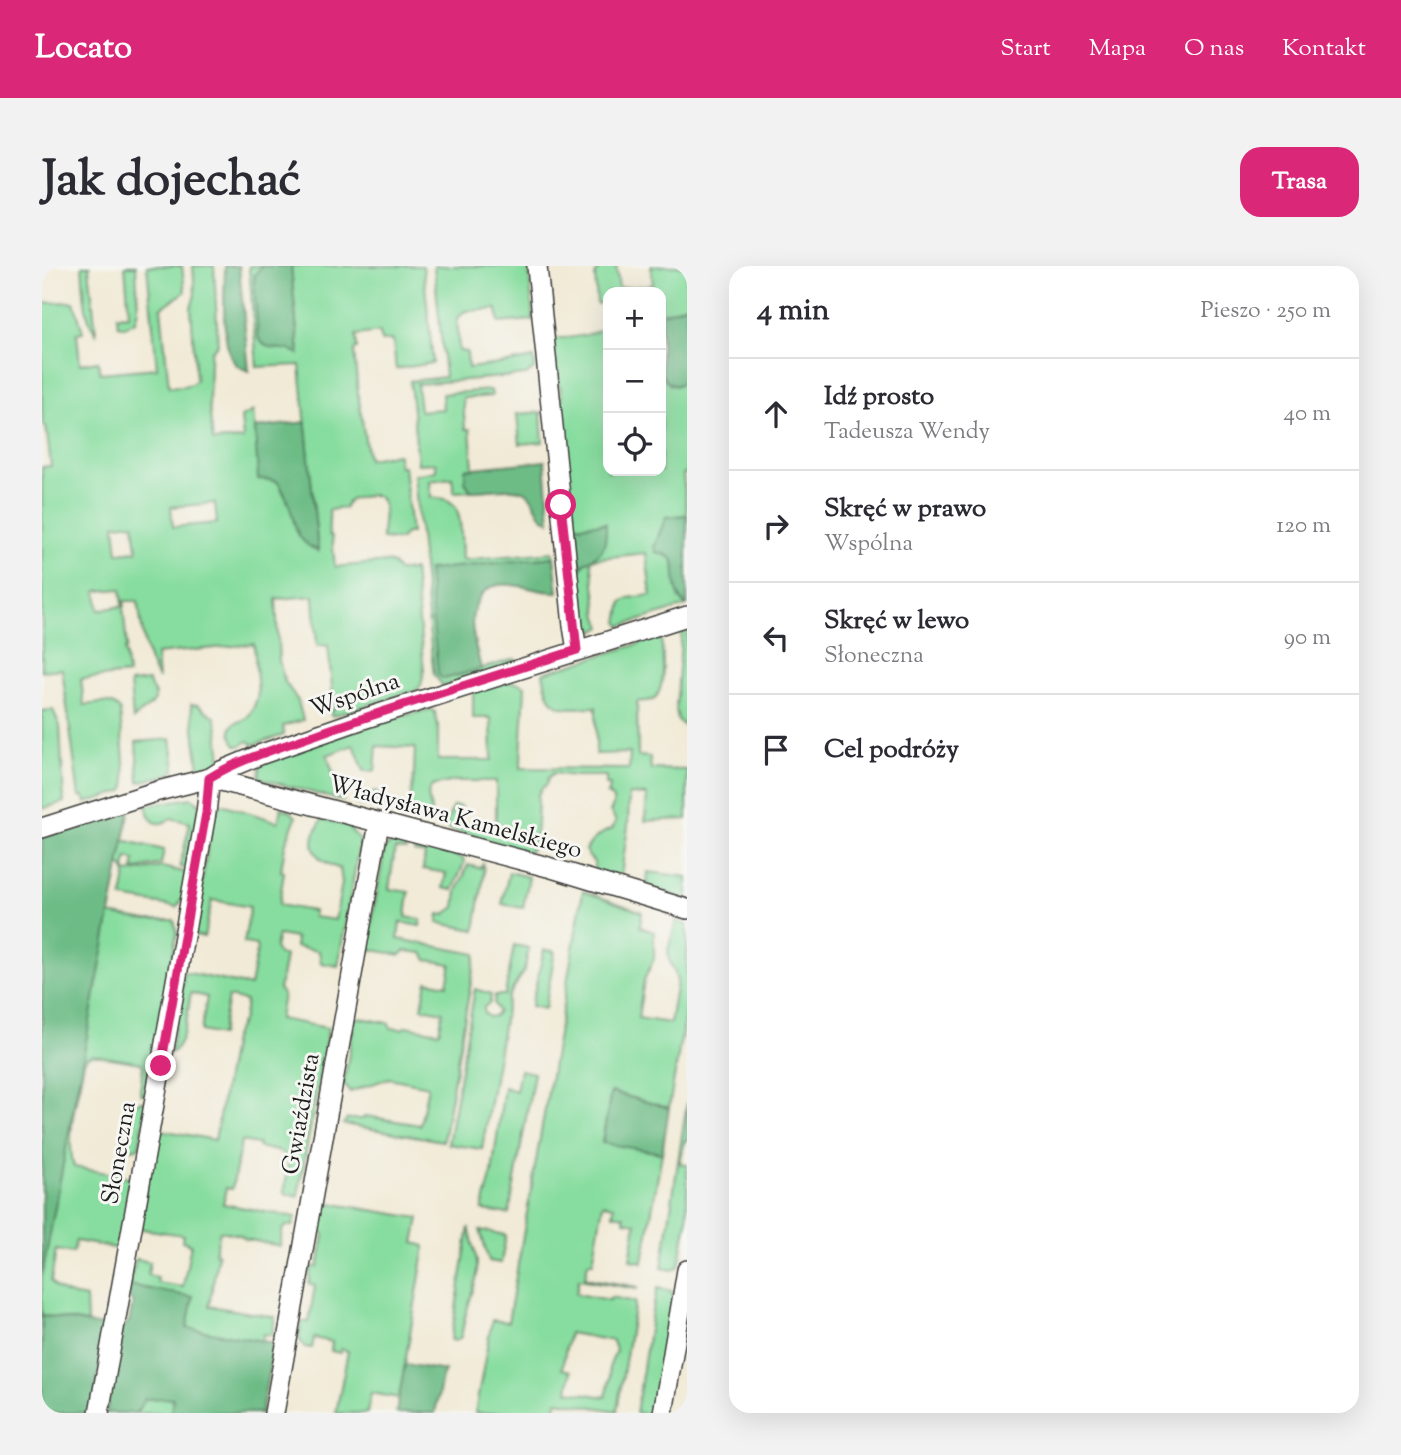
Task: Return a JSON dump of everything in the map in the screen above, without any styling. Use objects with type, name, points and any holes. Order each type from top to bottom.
[{"type":"street","points":[[537,266],[577,650]]},
{"type":"street","name":"Wspólna","points":[[42,828],[209,778],[262,754],[360,720],[687,616]]},
{"type":"street","name":"Władysława Kamelskiego","points":[[209,778],[579,876],[687,909]]},
{"type":"street","name":"Słoneczna","points":[[99,1413],[206,813],[209,778]]},
{"type":"street","name":"Gwiaździsta","points":[[274,1413],[379,823]]},
{"type":"street","points":[[663,1413],[687,1270]]},
{"type":"green space","points":[[82,266],[91,266],[96,333],[86,310]]},
{"type":"green space","points":[[125,266],[136,266],[138,310],[135,321],[125,327],[118,325],[117,316],[129,315]]},
{"type":"green space","points":[[147,266],[182,266],[185,292],[161,308],[169,387],[188,385],[196,380],[191,308],[195,295],[193,266],[214,266],[218,344],[211,352],[210,360],[209,405],[213,441],[243,439],[241,417],[253,411],[256,442],[265,479],[278,482],[289,504],[299,536],[318,551],[300,365],[257,367],[249,266],[262,266],[254,281],[274,348],[291,349],[299,353],[291,266],[423,266],[433,363],[396,369],[393,340],[381,341],[380,332],[356,335],[357,349],[354,350],[368,459],[398,454],[399,466],[404,466],[411,533],[406,533],[400,540],[382,539],[382,501],[372,495],[355,498],[344,508],[329,510],[329,535],[332,537],[335,567],[387,562],[393,564],[398,571],[414,570],[424,671],[421,685],[415,691],[332,716],[329,711],[334,709],[328,645],[317,646],[314,596],[276,599],[279,661],[285,682],[298,701],[303,720],[283,726],[284,735],[252,745],[248,741],[240,746],[233,740],[231,729],[235,723],[248,717],[257,699],[254,644],[156,654],[158,679],[147,651],[138,601],[124,601],[128,674],[81,679],[84,705],[109,703],[120,711],[126,786],[124,791],[86,803],[84,796],[79,797],[62,669],[42,671],[42,467],[51,466],[42,408],[42,303],[74,302],[83,332],[77,333],[80,364],[98,361],[100,373],[157,368]],"holes":[[[215,503],[217,523],[173,527],[171,507]],[[134,523],[137,551],[118,553],[115,525]],[[121,589],[123,606],[99,610],[97,591]]]},
{"type":"green space","points":[[225,266],[239,266],[249,371],[238,366],[228,348],[224,319]]},
{"type":"green space","points":[[262,266],[291,266],[299,354],[266,346],[258,337],[254,281]]},
{"type":"green space","points":[[434,266],[529,266],[533,320],[499,323],[497,309],[465,311],[457,319],[459,351],[467,352],[468,368],[534,358],[535,368],[526,375],[417,384],[420,411],[443,409],[442,394],[491,390],[492,396],[463,398],[465,429],[470,429],[473,468],[465,469],[465,482],[471,491],[454,492],[452,478],[430,481],[431,497],[448,501],[456,509],[460,522],[462,560],[553,552],[554,557],[428,570],[445,679],[515,659],[516,664],[443,686],[434,674],[433,667],[414,475],[436,471],[436,463],[418,464],[410,381],[445,377]]},
{"type":"green space","points":[[600,266],[616,266],[619,287],[603,287],[603,303],[597,304],[595,276]]},
{"type":"green space","points":[[651,266],[687,266],[687,305],[666,312],[666,287],[630,287],[653,285]]},
{"type":"green space","points":[[687,305],[687,381],[675,386],[666,380],[666,312]]},
{"type":"green space","points":[[551,323],[554,323],[556,338],[594,333],[603,328],[603,476],[666,476],[666,380],[672,385],[687,381],[687,473],[683,474],[687,515],[666,517],[656,552],[674,561],[679,598],[686,606],[621,626],[618,622],[622,602],[629,598],[651,595],[646,553],[591,559],[598,617],[602,627],[595,631],[585,625],[578,576],[605,523],[574,526],[571,492],[568,492],[559,402],[562,402]]},
{"type":"green space","points":[[541,412],[543,442],[520,444],[517,414]]},
{"type":"green space","points":[[306,422],[318,551],[300,537],[288,501],[278,482],[258,479],[255,428]]},
{"type":"green space","points":[[545,461],[550,522],[539,513],[526,492],[512,489],[471,491],[465,482],[465,469]]},
{"type":"green space","points":[[687,515],[686,606],[677,590],[674,561],[656,552],[654,547],[666,517]]},
{"type":"green space","points":[[606,523],[603,548],[583,565],[578,576],[573,526]]},
{"type":"green space","points":[[554,557],[558,592],[506,584],[488,589],[476,604],[472,622],[481,669],[444,679],[438,675],[428,570]]},
{"type":"green space","points":[[687,626],[687,728],[678,721],[676,709],[682,628]]},
{"type":"green space","points":[[661,637],[663,671],[660,688],[653,700],[637,702],[638,756],[650,757],[651,769],[687,770],[687,819],[645,821],[647,795],[629,794],[628,826],[621,876],[594,870],[594,862],[586,850],[597,837],[612,829],[616,821],[610,811],[613,802],[607,794],[610,785],[606,785],[606,776],[554,773],[549,777],[538,795],[536,834],[529,852],[448,829],[446,824],[453,806],[461,807],[461,825],[496,825],[496,781],[454,781],[432,786],[428,795],[430,820],[424,823],[408,817],[415,748],[377,746],[375,771],[364,771],[354,745],[327,755],[343,801],[259,778],[261,761],[383,721],[431,709],[435,712],[438,726],[438,760],[492,760],[491,718],[473,718],[473,693],[513,682],[525,686],[521,768],[629,769],[630,753],[596,754],[596,707],[559,706],[549,696],[543,673]]},
{"type":"green space","points":[[148,681],[155,700],[133,719],[130,683]]},
{"type":"green space","points":[[191,704],[198,705],[215,717],[218,729],[221,762],[199,769]]},
{"type":"green space","points":[[53,710],[60,726],[64,802],[42,809],[42,711]]},
{"type":"green space","points":[[171,739],[175,769],[171,774],[139,782],[136,742]]},
{"type":"green space","points":[[374,792],[386,799],[391,812],[357,804]]},
{"type":"green space","points":[[192,798],[200,804],[189,869],[180,867],[190,823],[171,818],[162,823],[154,822],[146,805]]},
{"type":"green space","points":[[222,804],[278,822],[281,808],[289,810],[296,817],[285,845],[279,905],[313,911],[313,917],[335,920],[342,883],[340,869],[323,861],[314,848],[314,835],[322,819],[348,826],[360,841],[338,966],[321,963],[319,951],[295,947],[296,938],[278,935],[275,948],[279,955],[285,956],[279,989],[283,994],[279,1019],[328,1028],[298,1196],[284,1193],[289,1160],[281,1152],[241,1141],[232,1189],[226,1188],[223,1204],[295,1217],[293,1226],[286,1226],[282,1231],[280,1246],[220,1231],[209,1306],[275,1317],[272,1335],[263,1334],[262,1341],[186,1328],[129,1285],[136,1259],[150,1262],[148,1275],[158,1278],[157,1283],[183,1287],[191,1244],[182,1241],[183,1235],[142,1229],[139,1225],[156,1129],[215,1140],[233,1039],[245,1012],[246,1001],[228,997],[221,1035],[201,1031],[207,997],[191,993],[183,1035],[176,1049],[170,1054],[184,972],[250,986],[257,950],[256,945],[244,943],[250,907],[212,900],[204,937],[193,935],[213,817]]},
{"type":"green space","points":[[130,808],[42,1276],[42,838]]},
{"type":"green space","points":[[123,840],[164,850],[161,864],[133,870],[135,860],[127,858],[125,870],[128,873],[162,867],[188,873],[184,897],[177,907],[122,898],[126,875],[123,867],[118,866]]},
{"type":"green space","points":[[398,841],[407,843],[406,850],[395,849],[389,889],[409,892],[406,917],[421,920],[420,926],[400,922],[398,939],[476,954],[443,1141],[343,1124],[347,1119],[362,1119],[366,1116],[420,1125],[428,1086],[389,1078],[350,1092],[344,1083],[355,1017],[388,1023],[391,1028],[402,1029],[406,1026],[439,1032],[443,1012],[422,1008],[427,981],[447,985],[451,964],[427,960],[423,953],[405,951],[401,955],[367,949],[385,847]]},
{"type":"green space","points":[[415,845],[463,858],[464,863],[453,890],[443,888],[446,873],[423,869],[425,854],[414,852]]},
{"type":"green space","points":[[483,864],[484,874],[475,930],[438,923],[439,914],[444,915],[455,907],[457,891],[468,865],[480,868]]},
{"type":"green space","points":[[509,872],[529,877],[523,908],[502,904]]},
{"type":"green space","points":[[648,872],[687,877],[687,900],[645,886]]},
{"type":"green space","points":[[583,891],[642,912],[640,927],[654,932],[654,959],[644,980],[638,1018],[670,1023],[677,982],[668,950],[676,921],[687,925],[687,1004],[669,1108],[611,1092],[602,1142],[662,1153],[643,1262],[630,1260],[636,1223],[624,1221],[624,1216],[613,1214],[614,1206],[603,1204],[593,1262],[588,1262],[585,1278],[638,1287],[637,1289],[579,1279],[576,1294],[635,1302],[617,1411],[557,1401],[555,1413],[475,1413],[492,1320],[508,1322]],"holes":[[[569,1333],[613,1341],[616,1350],[609,1368],[606,1397],[568,1391],[571,1371],[562,1369]]]},
{"type":"green space","points":[[109,914],[142,920],[174,920],[177,932],[148,1095],[141,1094],[140,1091],[141,1063],[93,1055],[87,1057],[84,1062],[72,1128],[74,1167],[134,1178],[121,1249],[76,1241],[73,1253],[56,1250],[51,1281],[62,1291],[86,1298],[87,1323],[42,1315],[42,1276]]},
{"type":"green space","points":[[514,945],[529,948],[524,971],[508,997],[482,1149],[448,1144],[475,989],[491,994],[490,1003],[484,1007],[484,1013],[489,1017],[495,1016],[498,1011],[494,1004],[495,995],[505,995]]},
{"type":"green space","points":[[544,950],[555,951],[545,1009],[531,1006]]},
{"type":"green space","points":[[520,1070],[534,1073],[509,1214],[482,1210],[492,1173],[504,1087],[516,1091]]},
{"type":"green space","points":[[611,1092],[669,1108],[662,1153],[602,1143]]},
{"type":"green space","points":[[141,1101],[147,1102],[139,1147],[133,1149],[123,1143],[133,1130],[129,1119],[133,1105]]},
{"type":"green space","points":[[687,1102],[687,1140],[680,1163],[687,1165],[687,1221],[679,1266],[673,1270],[662,1268]]},
{"type":"green space","points":[[323,1202],[419,1218],[414,1243],[425,1246],[399,1398],[371,1393],[367,1413],[336,1413],[348,1351],[331,1351],[332,1342],[314,1338],[312,1348],[305,1347],[299,1339],[301,1322],[309,1322],[315,1286],[309,1284],[311,1267],[318,1267],[324,1235],[319,1226]]},
{"type":"green space","points":[[469,1227],[477,1261],[477,1276],[461,1337],[456,1341],[451,1340]]},
{"type":"green space","points":[[480,1230],[506,1235],[501,1263],[489,1261]]},
{"type":"green space","points":[[129,1285],[193,1297],[187,1328],[274,1343],[261,1413],[171,1413],[173,1398],[145,1399],[136,1413],[106,1413],[121,1327],[129,1322],[133,1303],[127,1294]]},
{"type":"green space","points":[[658,1288],[671,1291],[674,1296],[654,1413],[636,1413],[652,1311]]},
{"type":"green space","points":[[42,1315],[107,1327],[92,1413],[42,1413]]},
{"type":"green space","points":[[405,1364],[445,1371],[435,1413],[396,1413]]},
{"type":"green space","points":[[174,1398],[171,1413],[136,1413],[144,1399]]},
{"type":"route","points":[[161,1066],[206,813],[209,778],[262,754],[418,700],[577,650],[561,505]]}]
